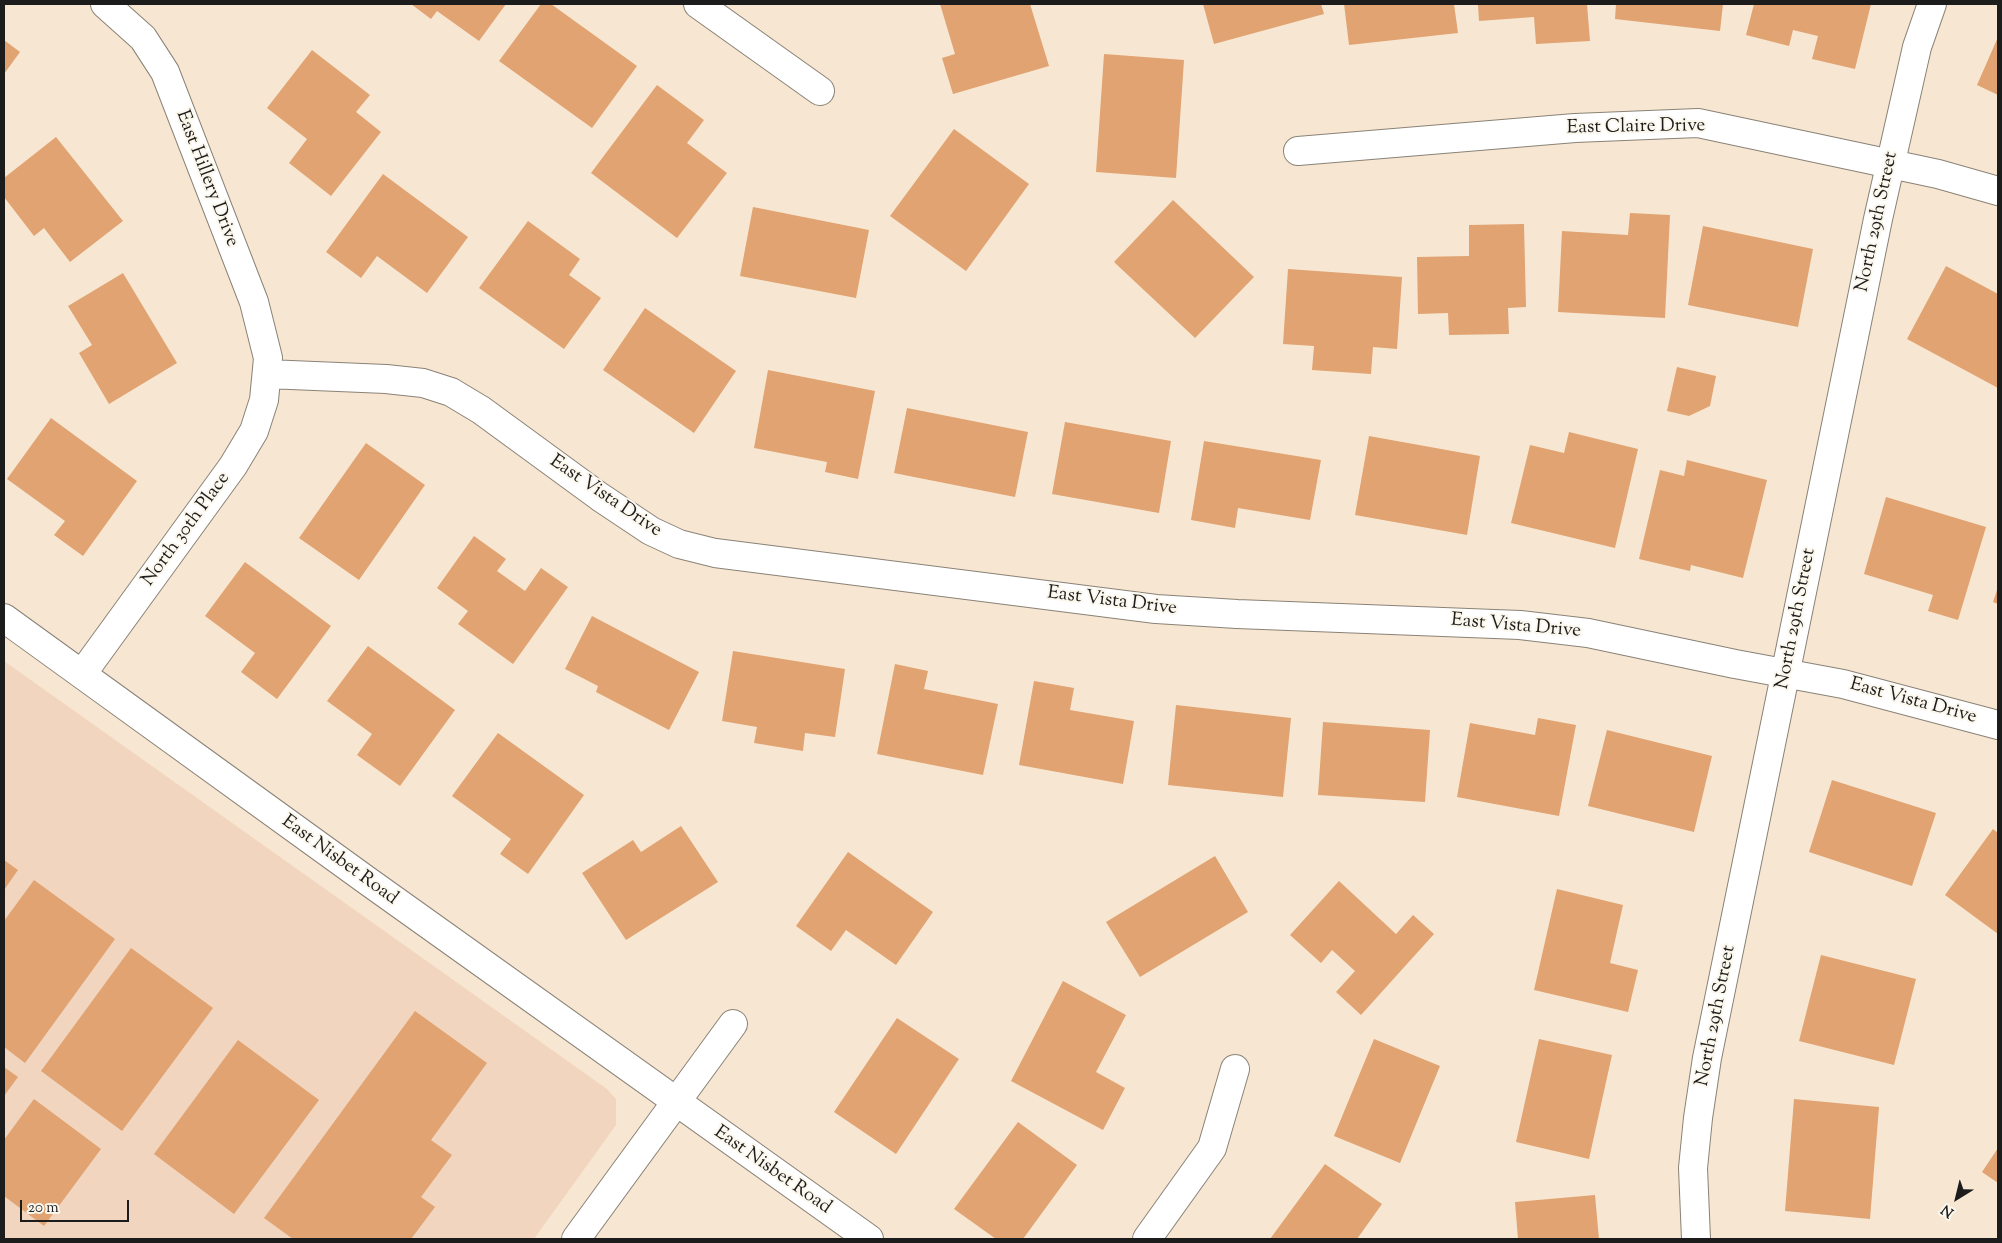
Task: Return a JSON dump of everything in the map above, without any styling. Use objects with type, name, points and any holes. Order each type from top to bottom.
[{"type":"street","points":[[698,4],[820,91]]},
{"type":"street","name":"North 29th Street","points":[[1696,1239],[1693,1168],[1704,1075],[1890,164],[1917,47],[1932,4]]},
{"type":"street","name":"East Hillery Drive","points":[[110,5],[143,38],[165,72],[254,302],[268,358],[267,374]]},
{"type":"street","name":"East Claire Drive","points":[[1298,151],[1575,128],[1698,123],[1938,174],[1998,191]]},
{"type":"street","name":"East Vista Drive","points":[[267,374],[386,378],[423,383],[451,392],[482,410],[600,497],[652,531],[679,544],[715,553],[1156,609],[1520,625],[1588,633],[1843,684],[1998,725]]},
{"type":"street","name":"North 30th Place","points":[[82,674],[233,466],[254,431],[264,400],[267,374]]},
{"type":"street","name":"East Nisbet Road","points":[[4,618],[675,1102],[869,1239]]},
{"type":"street","points":[[576,1239],[733,1024]]},
{"type":"street","points":[[1147,1239],[1212,1148],[1235,1069]]},
{"type":"shaded area","points":[[4,661],[607,1089],[616,1099],[616,1125],[534,1239],[4,1239]]},
{"type":"building","points":[[411,4],[506,4],[479,41],[437,11],[431,19]]},
{"type":"building","points":[[541,4],[551,4],[637,66],[592,128],[499,61]]},
{"type":"building","points":[[940,4],[1030,4],[1049,66],[953,94],[942,58],[955,54]]},
{"type":"building","points":[[1203,4],[1321,4],[1324,14],[1214,44]]},
{"type":"building","points":[[1344,4],[1454,4],[1458,33],[1349,45]]},
{"type":"building","points":[[1478,4],[1587,4],[1590,41],[1536,44],[1534,17],[1479,21]]},
{"type":"building","points":[[1616,4],[1723,4],[1720,31],[1615,19]]},
{"type":"building","points":[[1754,4],[1871,4],[1855,69],[1812,59],[1818,36],[1793,30],[1789,46],[1746,35]]},
{"type":"building","points":[[1998,37],[1998,95],[1977,85]]},
{"type":"building","points":[[4,40],[20,52],[4,74]]},
{"type":"building","points":[[312,50],[370,95],[356,112],[381,132],[331,196],[289,163],[307,139],[267,108]]},
{"type":"building","points":[[1104,54],[1184,60],[1176,178],[1096,172]]},
{"type":"building","points":[[657,85],[704,120],[687,143],[727,173],[677,238],[591,173]]},
{"type":"building","points":[[954,129],[1029,184],[966,271],[890,216]]},
{"type":"building","points":[[56,137],[123,221],[70,262],[44,228],[34,236],[4,197],[4,178]]},
{"type":"building","points":[[383,174],[468,237],[427,293],[377,256],[361,278],[326,252]]},
{"type":"building","points":[[1173,200],[1254,277],[1195,338],[1114,262]]},
{"type":"building","points":[[753,207],[869,230],[856,298],[740,276]]},
{"type":"building","points":[[1630,213],[1670,215],[1665,318],[1558,312],[1562,231],[1628,235]]},
{"type":"building","points":[[528,221],[580,259],[569,275],[601,298],[564,349],[479,288]]},
{"type":"building","points":[[1524,224],[1526,307],[1508,308],[1509,334],[1449,335],[1448,313],[1418,314],[1417,257],[1469,256],[1469,225]]},
{"type":"building","points":[[1703,226],[1813,249],[1798,327],[1688,305]]},
{"type":"building","points":[[1946,266],[1998,294],[1998,388],[1907,339]]},
{"type":"building","points":[[1288,269],[1402,277],[1397,349],[1373,347],[1371,374],[1312,370],[1314,346],[1283,344]]},
{"type":"building","points":[[123,273],[177,363],[109,404],[79,353],[92,345],[68,306]]},
{"type":"building","points":[[645,308],[736,371],[694,433],[603,370]]},
{"type":"building","points":[[1677,367],[1716,376],[1710,406],[1689,416],[1667,411]]},
{"type":"building","points":[[768,370],[875,391],[858,479],[825,472],[827,462],[754,448]]},
{"type":"building","points":[[907,408],[1028,432],[1015,497],[894,473]]},
{"type":"building","points":[[51,418],[137,481],[83,556],[54,535],[65,521],[7,479]]},
{"type":"building","points":[[1065,422],[1171,441],[1159,513],[1052,494]]},
{"type":"building","points":[[1569,432],[1638,449],[1615,548],[1511,523],[1530,445],[1564,453]]},
{"type":"building","points":[[1369,436],[1480,456],[1467,535],[1355,515]]},
{"type":"building","points":[[1204,441],[1321,460],[1310,520],[1238,508],[1235,528],[1191,520]]},
{"type":"building","points":[[366,443],[425,485],[359,580],[299,538]]},
{"type":"building","points":[[1687,460],[1767,480],[1743,578],[1691,565],[1690,571],[1639,559],[1660,470],[1684,476]]},
{"type":"building","points":[[1886,497],[1986,527],[1958,620],[1928,611],[1933,595],[1864,574]]},
{"type":"building","points":[[474,536],[506,559],[497,571],[525,591],[541,568],[568,587],[513,664],[458,624],[468,611],[437,588]]},
{"type":"building","points":[[245,562],[331,626],[277,699],[241,672],[255,653],[205,616]]},
{"type":"building","points":[[1998,587],[1998,604],[1993,602]]},
{"type":"building","points":[[592,616],[699,672],[669,730],[596,692],[598,686],[565,669]]},
{"type":"building","points":[[368,646],[455,710],[400,786],[357,755],[372,734],[327,701]]},
{"type":"building","points":[[733,651],[845,669],[835,737],[805,733],[803,751],[754,743],[757,727],[722,721]]},
{"type":"building","points":[[895,664],[928,671],[924,689],[998,704],[983,775],[877,754]]},
{"type":"building","points":[[1034,681],[1074,688],[1070,710],[1134,721],[1123,784],[1019,765]]},
{"type":"building","points":[[1176,705],[1291,718],[1283,797],[1168,785]]},
{"type":"building","points":[[1538,718],[1576,725],[1559,816],[1457,797],[1470,723],[1535,735]]},
{"type":"building","points":[[1323,722],[1430,730],[1425,802],[1318,795]]},
{"type":"building","points":[[1607,730],[1712,756],[1694,832],[1588,806]]},
{"type":"building","points":[[498,733],[584,795],[528,874],[500,854],[511,839],[452,796]]},
{"type":"building","points":[[1832,780],[1936,813],[1912,886],[1809,852]]},
{"type":"building","points":[[681,826],[718,882],[626,940],[582,873],[633,840],[641,852]]},
{"type":"building","points":[[1993,829],[1998,833],[1998,934],[1945,895]]},
{"type":"building","points":[[848,852],[933,912],[896,965],[846,930],[831,951],[796,926]]},
{"type":"building","points":[[1215,856],[1248,912],[1140,977],[1106,922]]},
{"type":"building","points":[[4,860],[18,870],[4,890]]},
{"type":"building","points":[[34,880],[115,939],[25,1063],[4,1047],[4,921]]},
{"type":"building","points":[[1339,881],[1396,934],[1413,915],[1434,934],[1361,1015],[1336,992],[1355,971],[1332,950],[1321,963],[1290,935]]},
{"type":"building","points":[[1557,889],[1623,905],[1610,963],[1638,970],[1628,1012],[1534,990]]},
{"type":"building","points":[[131,948],[213,1008],[122,1131],[41,1071]]},
{"type":"building","points":[[1821,955],[1916,979],[1894,1065],[1799,1041]]},
{"type":"building","points":[[1063,981],[1126,1015],[1096,1072],[1125,1088],[1103,1130],[1011,1081]]},
{"type":"building","points":[[415,1011],[487,1063],[431,1140],[452,1155],[421,1197],[435,1207],[411,1239],[293,1239],[264,1218]]},
{"type":"building","points":[[897,1018],[959,1059],[896,1154],[834,1112]]},
{"type":"building","points":[[1374,1039],[1440,1066],[1400,1163],[1334,1136]]},
{"type":"building","points":[[1539,1039],[1612,1055],[1589,1159],[1516,1142]]},
{"type":"building","points":[[238,1040],[319,1100],[234,1214],[154,1154]]},
{"type":"building","points":[[4,1067],[18,1077],[4,1096]]},
{"type":"building","points":[[34,1099],[101,1149],[44,1226],[4,1196],[4,1140]]},
{"type":"building","points":[[1794,1099],[1879,1107],[1870,1219],[1785,1211]]},
{"type":"building","points":[[1018,1122],[1077,1165],[1023,1239],[996,1239],[954,1209]]},
{"type":"building","points":[[1998,1148],[1998,1183],[1982,1172]]},
{"type":"building","points":[[1325,1164],[1382,1204],[1357,1239],[1270,1239]]},
{"type":"building","points":[[1595,1195],[1599,1239],[1518,1239],[1515,1202]]}]
